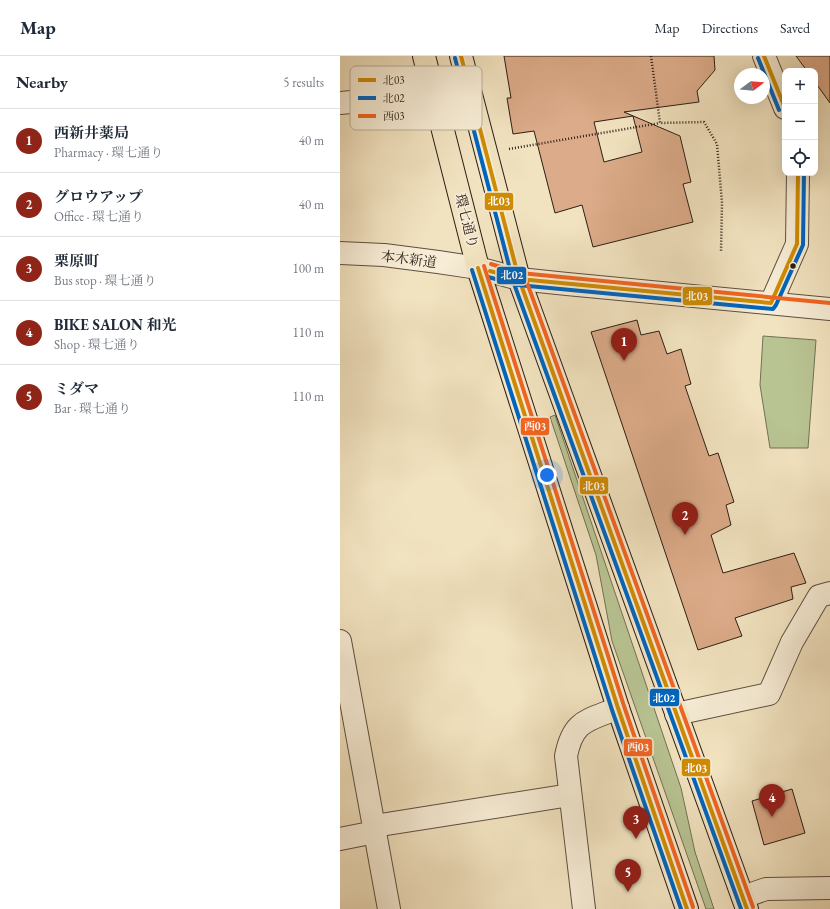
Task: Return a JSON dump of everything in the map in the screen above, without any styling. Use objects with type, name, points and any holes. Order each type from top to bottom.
[{"type":"main road","name":"環七通り","points":[[424,56],[427,66]]},
{"type":"main road","points":[[461,56],[464,66]]},
{"type":"main road","name":"環七通り","points":[[444,130],[478,268],[618,708],[687,909]]},
{"type":"main road","points":[[480,130],[519,279],[745,903]]},
{"type":"street","points":[[764,56],[783,104]]},
{"type":"street","points":[[340,103],[350,102]]},
{"type":"street","points":[[771,303],[797,244],[798,176]]},
{"type":"street","name":"本木新道","points":[[340,253],[384,255],[478,268],[519,279],[830,309]]},
{"type":"street","points":[[676,714],[769,694],[792,642],[819,596],[830,593]]},
{"type":"street","points":[[340,641],[389,909]]},
{"type":"street","points":[[584,909],[566,756],[574,730],[582,722],[618,708]]},
{"type":"street","points":[[340,839],[374,829],[570,795]]},
{"type":"street","points":[[745,903],[766,889],[830,888]]},
{"type":"path","points":[[651,56],[660,123]]},
{"type":"path","points":[[508,149],[660,123],[704,122],[717,144],[722,203],[721,252]]},
{"type":"green space","points":[[763,336],[816,340],[808,448],[770,448],[760,385]]},
{"type":"green space","points":[[555,415],[681,788],[695,852],[714,909],[706,909],[612,641],[596,555],[550,417]]},
{"type":"building","points":[[504,56],[714,56],[715,70],[697,91],[699,102],[624,112],[680,136],[691,182],[683,184],[693,222],[593,247],[582,205],[555,213],[534,131],[513,134],[507,98],[511,98]],"holes":[[[633,116],[642,152],[604,162],[594,122]]]},
{"type":"building","points":[[796,56],[830,56],[830,103],[818,86],[818,68],[805,68]]},
{"type":"building","points":[[637,320],[641,335],[659,331],[667,354],[681,349],[691,384],[685,386],[709,456],[718,453],[734,502],[726,505],[731,525],[711,535],[723,573],[794,553],[806,583],[791,587],[793,599],[735,618],[742,636],[698,650],[591,332]]},
{"type":"building","points":[[792,789],[805,833],[764,845],[752,801]]},
{"type":"transit line","name":"北03","points":[[461,56],[464,66]]},
{"type":"transit line","name":"北03","points":[[764,56],[783,104]]},
{"type":"transit line","name":"北02","points":[[455,58],[457,66]]},
{"type":"transit line","name":"北02","points":[[758,58],[779,110]]},
{"type":"transit line","name":"北02","points":[[474,130],[513,281],[741,909]]},
{"type":"transit line","name":"北03","points":[[480,130],[519,279],[747,909]]},
{"type":"transit line","name":"北03","points":[[490,271],[519,279],[771,303],[797,244],[798,176]]},
{"type":"transit line","name":"北02","points":[[488,277],[518,285],[773,309],[803,245],[804,176]]},
{"type":"transit line","name":"西03","points":[[491,264],[520,273],[830,303]]},
{"type":"transit line","name":"西03","points":[[484,266],[624,706],[693,907]]},
{"type":"transit line","name":"北03","points":[[478,268],[618,708],[687,909]]},
{"type":"transit line","name":"北02","points":[[472,270],[612,710],[681,909]]},
{"type":"transit line","name":"西03","points":[[525,277],[753,907]]},
{"type":"place","name":"西新井薬局","points":[[624,361]]},
{"type":"place","name":"グロウアップ","points":[[685,535]]},
{"type":"place","name":"BIKE SALON 和光","points":[[772,817]]},
{"type":"place","name":"栗原町","points":[[636,839]]},
{"type":"place","name":"ミダマ","points":[[628,892]]}]
